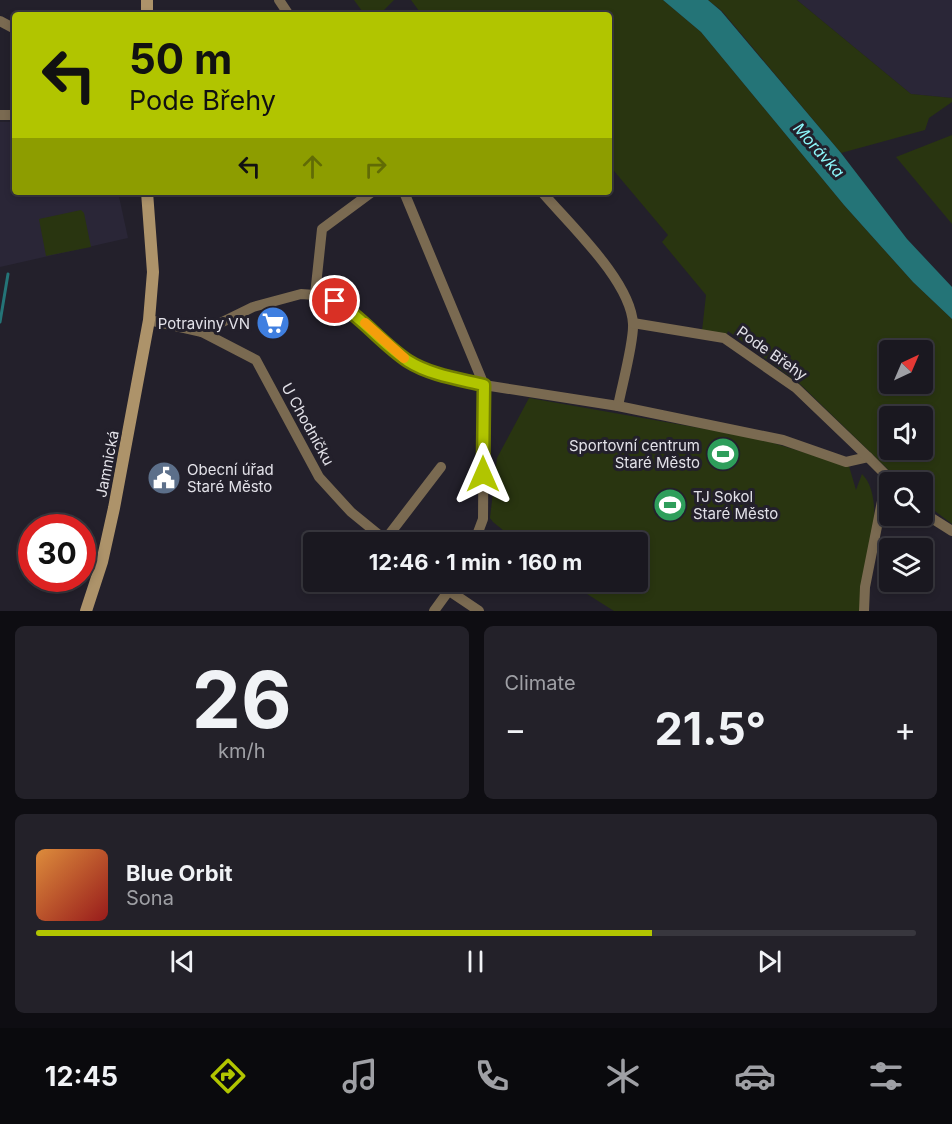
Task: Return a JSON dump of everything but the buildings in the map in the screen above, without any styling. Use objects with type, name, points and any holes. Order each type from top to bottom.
[{"type":"main road","name":"Jamnická","points":[[86,611],[100,569],[114,508],[149,320],[153,272],[147,195]]},
{"type":"street","points":[[315,295],[322,229],[368,195]]},
{"type":"street","points":[[405,195],[484,385],[483,519],[478,532]]},
{"type":"street","points":[[545,195],[611,272],[624,294],[633,323],[618,406]]},
{"type":"street","points":[[149,320],[201,332],[253,307],[301,294],[315,295],[335,301],[351,310],[407,360],[426,370],[484,385],[618,406],[783,440],[846,462],[868,457]]},
{"type":"street","name":"Pode Břehy","points":[[633,323],[724,338],[796,388],[883,472]]},
{"type":"street","name":"U Chodníčku","points":[[201,332],[256,360],[319,477],[351,512],[375,532]]},
{"type":"street","name":"U Chodníčku","points":[[394,532],[441,467]]},
{"type":"street","points":[[933,519],[952,531]]},
{"type":"street","points":[[864,611],[865,587],[879,526]]},
{"type":"street","points":[[434,611],[449,593],[479,611]]},
{"type":"shaded area","points":[[354,0],[394,0],[382,12],[363,12]]},
{"type":"shaded area","points":[[411,0],[663,0],[701,32],[844,205],[913,282],[952,319],[952,524],[933,510],[933,472],[891,472],[800,384],[728,331],[726,336],[702,331],[706,295],[662,242],[668,235],[612,169],[612,12],[420,12]]},
{"type":"shaded area","points":[[708,0],[797,0],[911,94],[952,98],[952,102],[929,118],[925,130],[841,153],[722,11]]},
{"type":"shaded area","points":[[797,0],[952,0],[952,98],[911,94]]},
{"type":"shaded area","points":[[0,122],[12,122],[12,195],[119,195],[128,238],[0,267]]},
{"type":"shaded area","points":[[952,135],[952,224],[896,157]]},
{"type":"shaded area","points":[[81,210],[84,213],[91,247],[46,256],[39,219]]},
{"type":"shaded area","name":"TJ Sokol Staré Město","points":[[529,398],[728,433],[770,442],[849,466],[856,490],[862,474],[870,486],[874,501],[873,540],[861,611],[614,611],[584,592],[648,592],[648,532],[505,532],[490,518],[497,458]]},
{"type":"water","name":"Morávka","points":[[663,0],[708,0],[721,11],[841,153],[907,239],[952,287],[952,319],[913,282],[844,205],[701,32]]},
{"type":"waterway","points":[[0,322],[8,274]]},
{"type":"slow traffic","points":[[365,323],[404,358]]},
{"type":"place","name":"Potraviny VN","points":[[273,323]]},
{"type":"place","name":"Sportovní centrum Staré Město","points":[[723,454]]},
{"type":"place","name":"Obecní úřad Staré Město","points":[[164,478]]},
{"type":"place","name":"TJ Sokol Staré Město","points":[[670,505]]},
{"type":"route","points":[[335,301],[351,310],[407,360],[426,370],[484,385],[483,474]]}]
